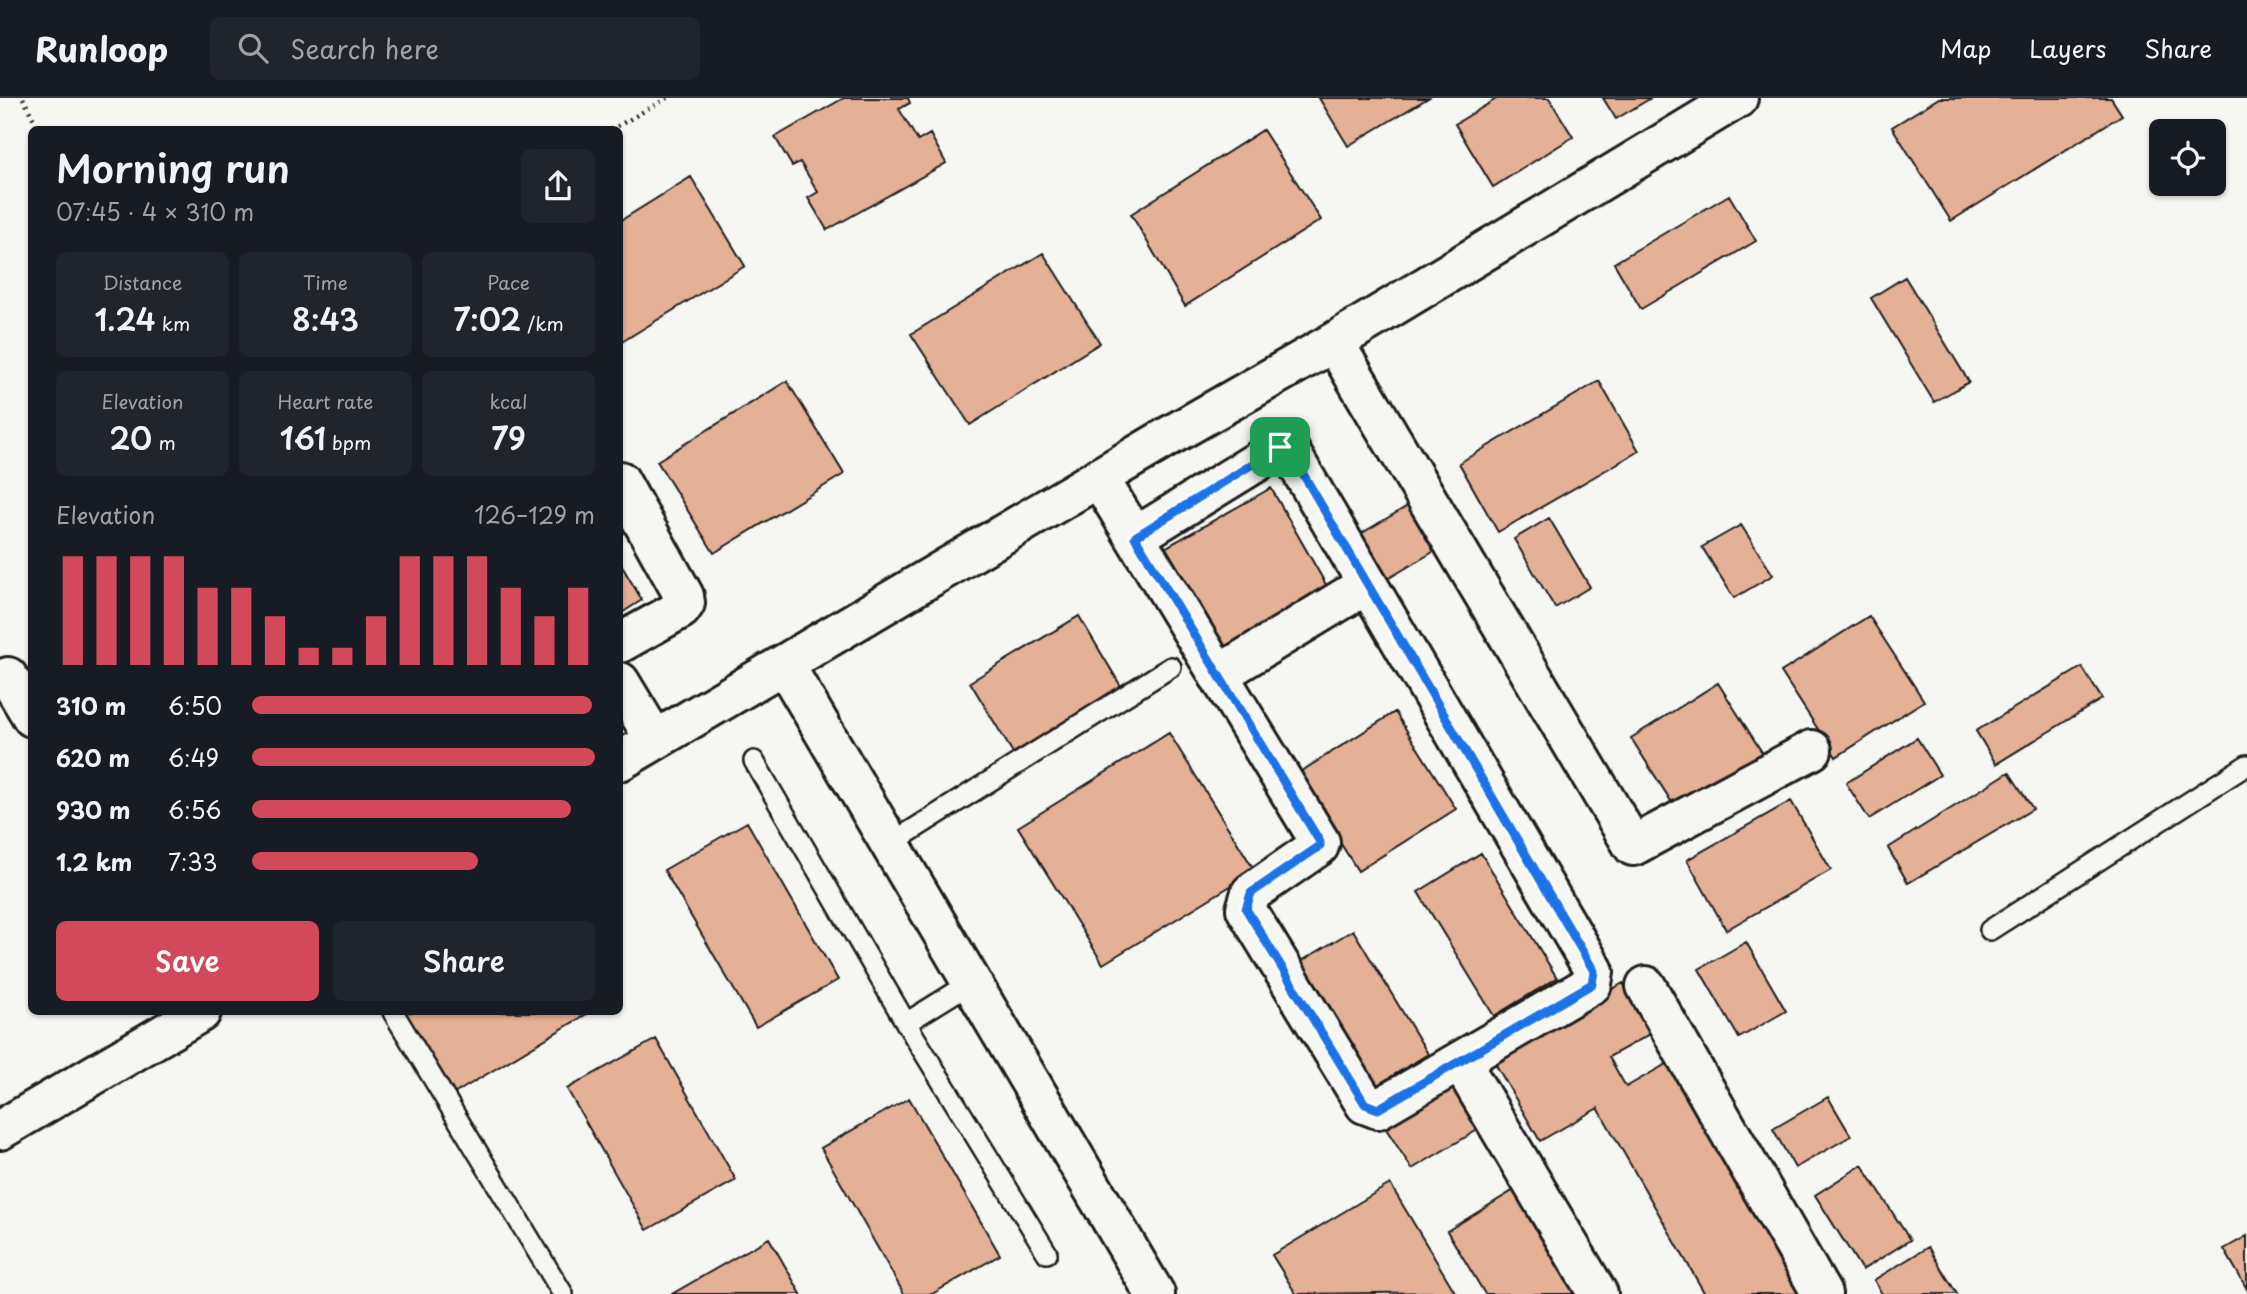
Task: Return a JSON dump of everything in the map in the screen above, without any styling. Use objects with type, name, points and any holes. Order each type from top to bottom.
[{"type":"street","points":[[623,759],[1334,342],[1738,98]]},
{"type":"street","points":[[1334,342],[1633,846],[1812,750]]},
{"type":"street","points":[[1099,478],[1320,842],[1320,846],[1251,893],[1246,909],[1365,1104],[1378,1109],[1592,984],[1594,971],[1289,450],[1280,447],[1135,537]]},
{"type":"street","points":[[623,486],[684,596],[685,603],[681,609],[623,641]]},
{"type":"street","points":[[1218,675],[1366,585]]},
{"type":"street","points":[[784,664],[1155,1294]]},
{"type":"street","points":[[13,674],[28,709]]},
{"type":"street","points":[[623,687],[655,740]]},
{"type":"street","points":[[1646,986],[1822,1294]]},
{"type":"street","points":[[0,1130],[196,1015]]},
{"type":"street","points":[[1469,1076],[1598,1294]]},
{"type":"lane","points":[[890,844],[1171,667]]},
{"type":"lane","points":[[754,761],[906,1023],[1047,1253]]},
{"type":"lane","points":[[1990,930],[2247,765]]},
{"type":"lane","points":[[906,1023],[972,982]]},
{"type":"lane","points":[[395,1015],[563,1294]]},
{"type":"path","points":[[23,98],[37,126]]},
{"type":"path","points":[[618,126],[667,98]]},
{"type":"building","points":[[844,98],[908,98],[910,103],[899,109],[918,141],[930,134],[946,163],[827,230],[808,198],[818,192],[800,162],[792,166],[775,137]]},
{"type":"building","points":[[1319,98],[1428,98],[1348,146]]},
{"type":"building","points":[[1498,98],[1549,98],[1573,137],[1493,187],[1455,124]]},
{"type":"building","points":[[1603,98],[1651,98],[1616,119]]},
{"type":"building","points":[[1939,98],[2111,98],[2122,115],[1951,221],[1892,127]]},
{"type":"building","points":[[1263,130],[1321,220],[1185,306],[1131,214]]},
{"type":"building","points":[[691,177],[745,266],[623,341],[623,219]]},
{"type":"building","points":[[1729,195],[1756,241],[1641,309],[1614,263]]},
{"type":"building","points":[[1043,253],[1100,343],[970,425],[911,334]]},
{"type":"building","points":[[1905,277],[1969,382],[1934,402],[1871,298]]},
{"type":"building","points":[[787,381],[844,474],[714,553],[657,461]]},
{"type":"building","points":[[1599,381],[1639,451],[1498,532],[1459,463]]},
{"type":"building","points":[[1271,488],[1329,590],[1224,651],[1165,548]]},
{"type":"building","points":[[1411,504],[1438,549],[1379,584],[1352,539]]},
{"type":"building","points":[[1549,518],[1590,587],[1555,608],[1514,539]]},
{"type":"building","points":[[1741,525],[1773,575],[1734,598],[1702,547]]},
{"type":"building","points":[[623,568],[642,600],[623,612]]},
{"type":"building","points":[[1079,616],[1122,688],[1013,753],[970,682]]},
{"type":"building","points":[[1869,616],[1924,701],[1836,757],[1781,672]]},
{"type":"building","points":[[2082,667],[2102,699],[1996,764],[1976,731]]},
{"type":"building","points":[[1718,683],[1765,757],[1678,812],[1631,738]]},
{"type":"building","points":[[1395,712],[1456,809],[1358,871],[1297,774]]},
{"type":"building","points":[[1169,733],[1255,871],[1103,964],[1018,827]]},
{"type":"building","points":[[1917,738],[1940,775],[1869,819],[1846,783]]},
{"type":"building","points":[[2009,772],[2033,809],[1908,883],[1888,848]]},
{"type":"building","points":[[1791,801],[1831,870],[1726,930],[1687,860]]},
{"type":"building","points":[[747,822],[838,980],[756,1027],[664,870]]},
{"type":"building","points":[[1481,853],[1557,978],[1494,1016],[1418,892]]},
{"type":"building","points":[[1353,930],[1428,1054],[1366,1092],[1290,968]]},
{"type":"building","points":[[1746,942],[1786,1011],[1739,1038],[1699,969]]},
{"type":"building","points":[[1623,983],[1652,1033],[1609,1057],[1626,1087],[1668,1063],[1802,1294],[1705,1294],[1598,1108],[1540,1141],[1492,1058]]},
{"type":"building","points":[[403,1015],[585,1015],[452,1095]]},
{"type":"building","points":[[656,1039],[736,1180],[647,1230],[567,1089]]},
{"type":"building","points":[[1457,1072],[1486,1125],[1412,1169],[1379,1118]]},
{"type":"building","points":[[1828,1097],[1851,1136],[1795,1168],[1773,1129]]},
{"type":"building","points":[[909,1098],[1000,1255],[932,1294],[904,1294],[821,1148]]},
{"type":"building","points":[[1862,1165],[1910,1240],[1862,1270],[1815,1195]]},
{"type":"building","points":[[1390,1184],[1455,1292],[1296,1294],[1272,1255]]},
{"type":"building","points":[[1519,1187],[1583,1294],[1485,1294],[1447,1231]]},
{"type":"building","points":[[2247,1236],[2247,1289],[2224,1249]]},
{"type":"building","points":[[769,1238],[801,1294],[672,1294]]},
{"type":"building","points":[[1928,1247],[1957,1294],[1882,1294],[1874,1280]]},
{"type":"route","points":[[1280,447],[1289,450],[1594,971],[1592,984],[1378,1109],[1365,1104],[1246,909],[1251,893],[1320,846],[1320,842],[1135,537],[1280,447]]}]
